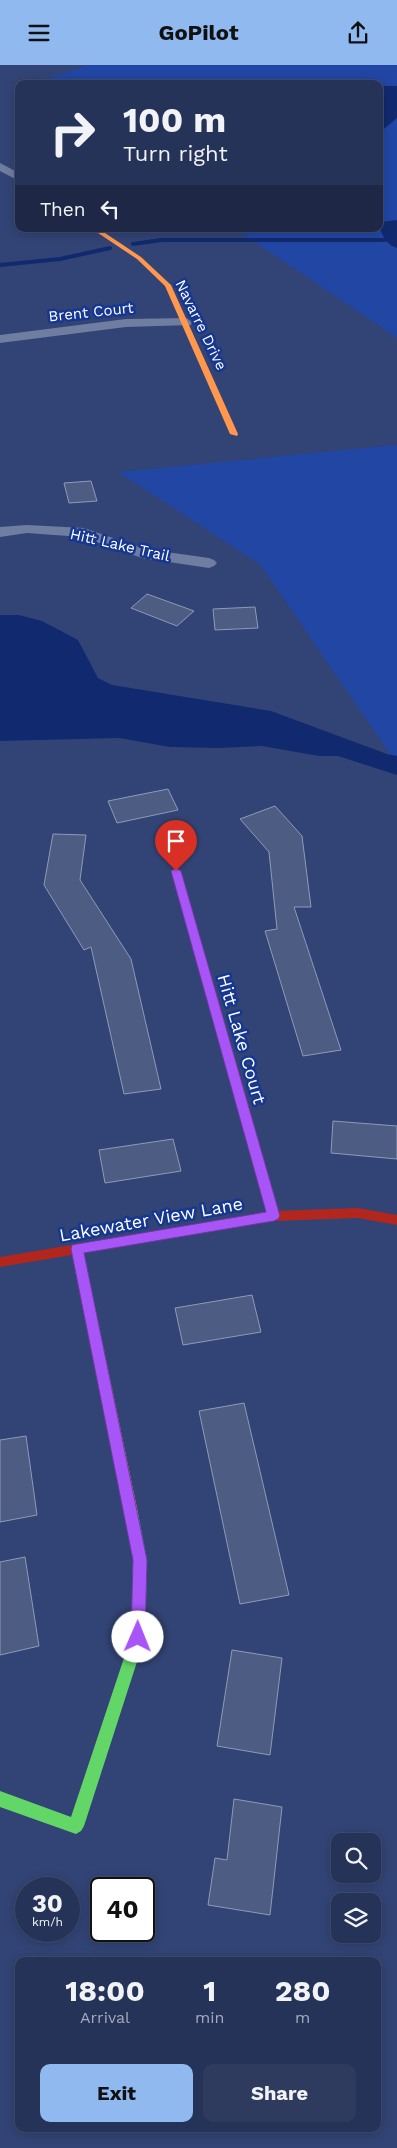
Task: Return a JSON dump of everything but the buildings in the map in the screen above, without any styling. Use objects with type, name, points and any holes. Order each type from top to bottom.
[{"type":"street","points":[[0,165],[15,175]]},
{"type":"street","name":"Navarre Drive","points":[[100,232],[139,258],[168,285],[234,434]]},
{"type":"street","name":"Brent Court","points":[[0,339],[126,323],[186,322]]},
{"type":"street","name":"Hitt Lake Trail","points":[[0,532],[27,529],[84,533],[142,553],[209,563]]},
{"type":"street","name":"Hitt Lake Court","points":[[176,871],[274,1216]]},
{"type":"street","name":"Lakewater View Lane","points":[[0,1262],[274,1216],[358,1213],[397,1220]]},
{"type":"street","points":[[0,1799],[76,1827],[138,1637],[140,1560],[77,1249]]},
{"type":"shaded area","points":[[89,65],[397,65],[397,338],[240,232],[383,232],[383,80],[42,80]]},
{"type":"shaded area","points":[[383,86],[397,86],[397,118],[383,130]]},
{"type":"shaded area","points":[[397,220],[397,248],[387,242],[383,236],[383,222]]},
{"type":"shaded area","points":[[397,445],[397,764],[260,564],[118,472]]},
{"type":"shaded area","points":[[0,615],[19,615],[42,621],[78,640],[98,678],[112,685],[271,711],[397,756],[397,775],[338,756],[319,756],[262,746],[218,748],[170,747],[119,738],[0,741]]},
{"type":"waterway","points":[[133,244],[161,240],[385,240]]},
{"type":"waterway","points":[[0,265],[60,259],[110,248]]},
{"type":"traffic: fast","points":[[0,1799],[76,1826],[138,1637],[140,1560],[131,1513]]},
{"type":"traffic: slow","points":[[100,232],[139,258],[168,285],[234,434]]},
{"type":"traffic: slow","points":[[176,871],[274,1216]]},
{"type":"traffic: slow","points":[[77,1249],[131,1513]]},
{"type":"traffic: jam","points":[[0,1262],[274,1216],[358,1213],[397,1220]]},
{"type":"route","points":[[138,1637],[140,1560],[77,1249],[274,1216],[176,871]]}]
